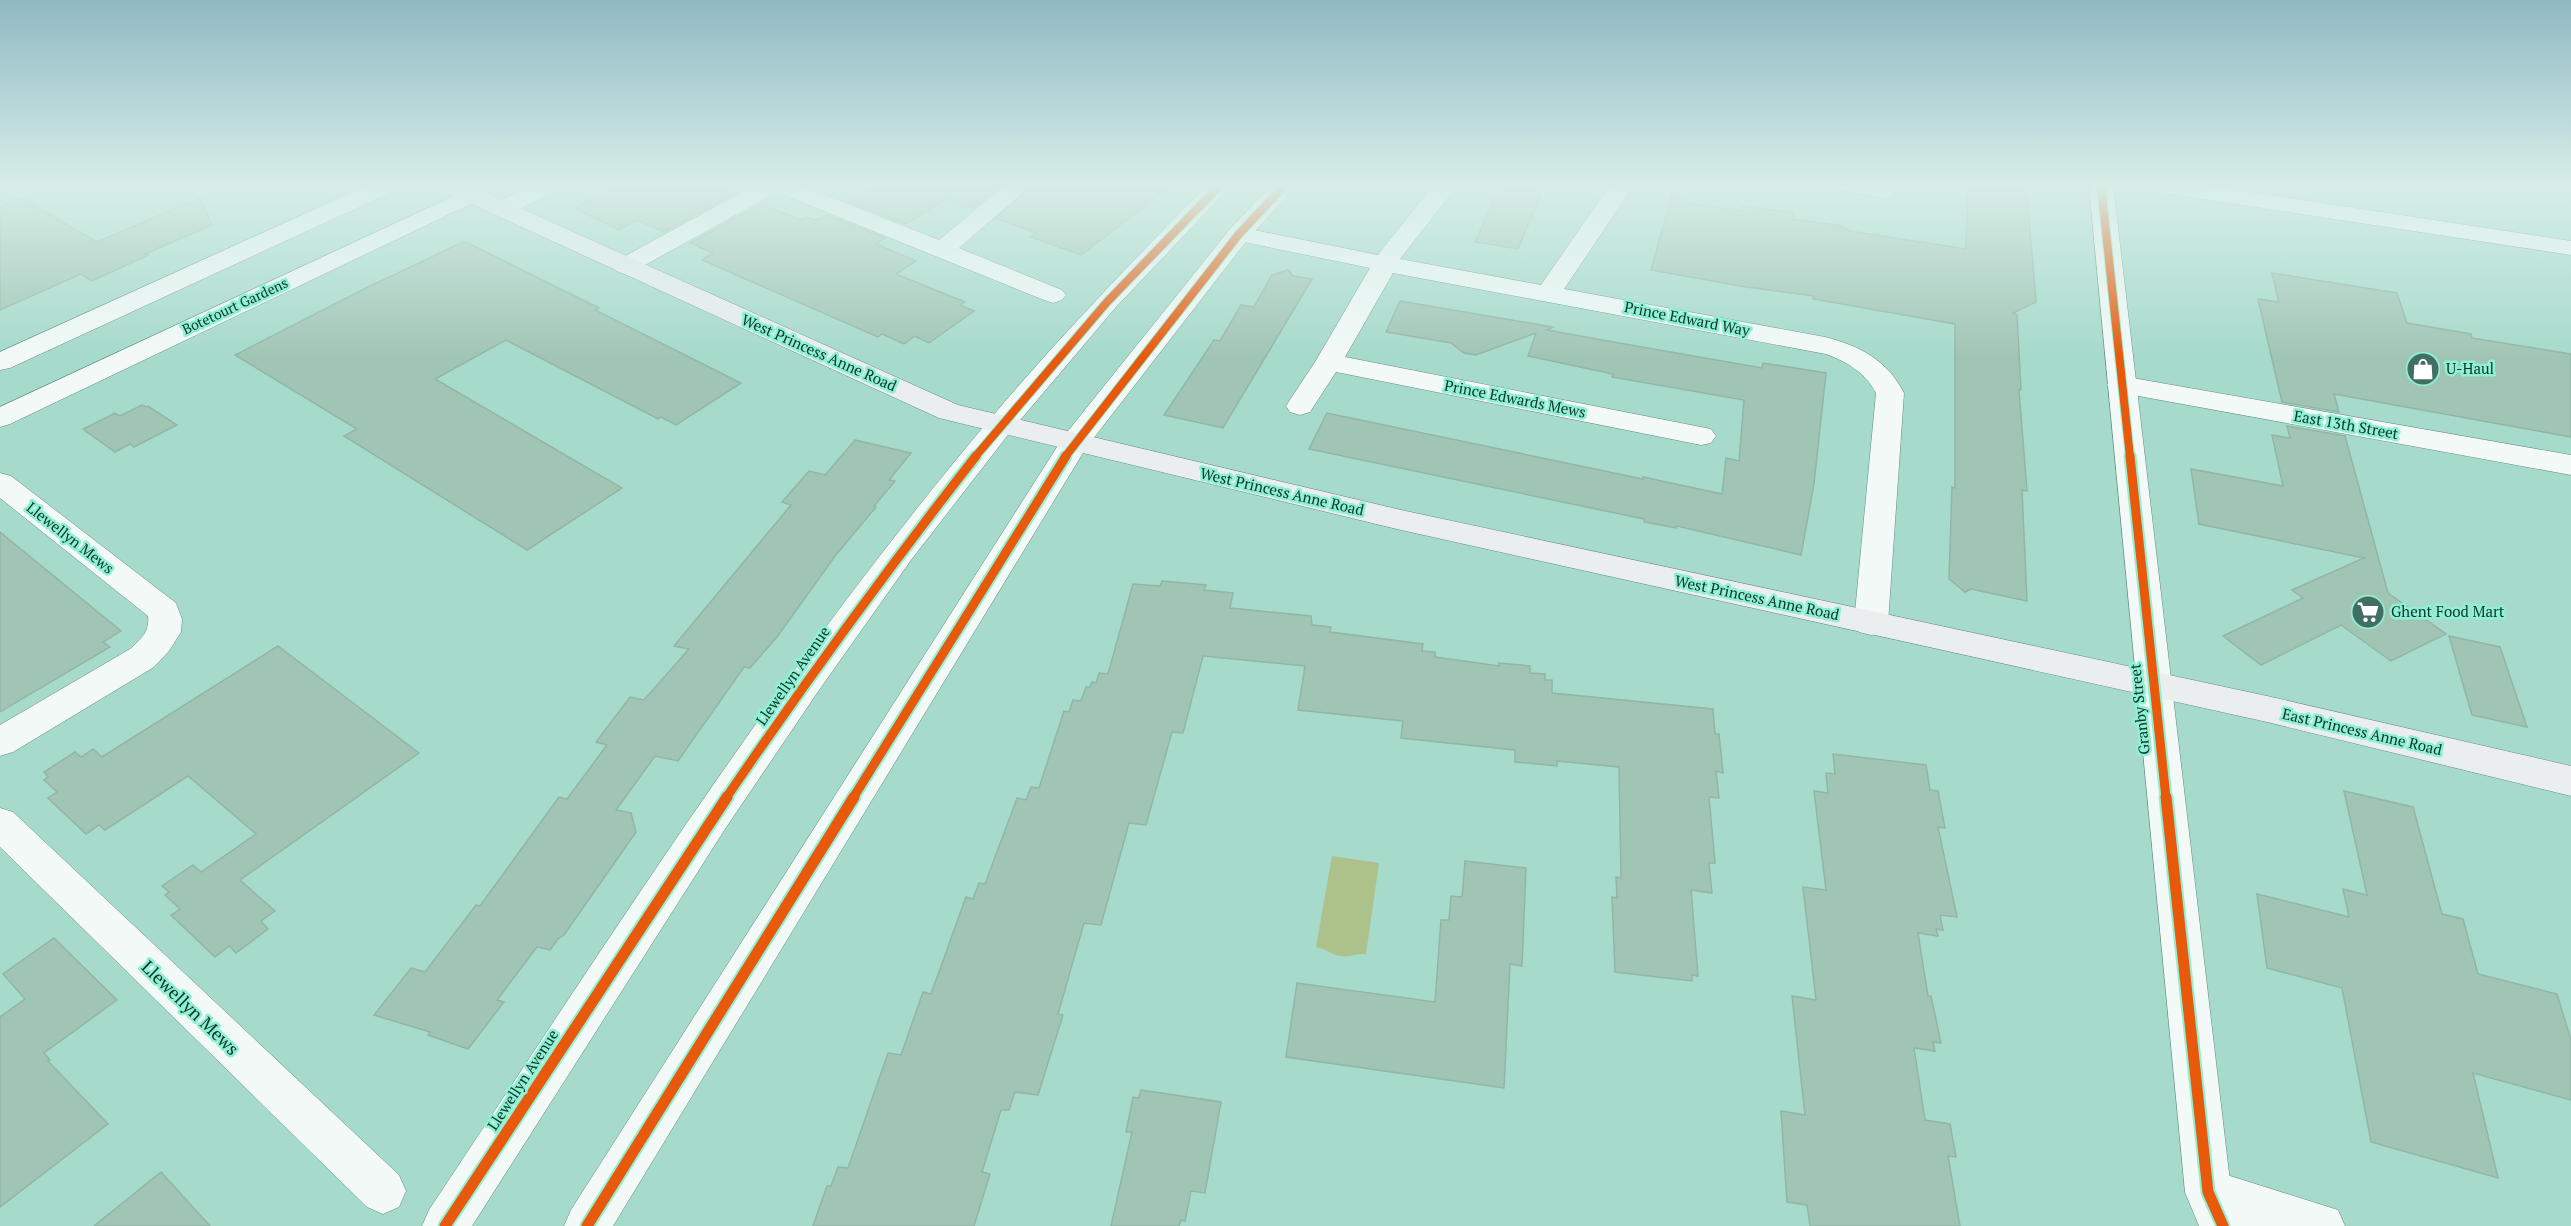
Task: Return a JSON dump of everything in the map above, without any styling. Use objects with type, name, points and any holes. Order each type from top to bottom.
[{"type":"main road","name":"West Princess Anne Road","points":[[573,242],[949,412],[1401,520],[2153,686]]},
{"type":"main road","name":"East Princess Anne Road","points":[[2153,686],[2267,709],[2571,781]]},
{"type":"street","points":[[0,362],[263,242]]},
{"type":"street","name":"Botetourt Gardens","points":[[0,418],[355,242]]},
{"type":"street","points":[[625,266],[668,242]]},
{"type":"street","points":[[922,242],[1053,295]]},
{"type":"street","points":[[942,250],[951,242]]},
{"type":"street","name":"Llewellyn Avenue","points":[[445,1226],[722,803],[869,593],[933,508],[1059,353],[1161,242]]},
{"type":"street","points":[[587,1226],[1074,443],[1233,242]]},
{"type":"street","name":"Prince Edward Way","points":[[1270,242],[1381,272],[1548,293],[1825,345],[1848,352],[1872,366],[1885,380],[1890,393],[1871,623]]},
{"type":"street","points":[[1300,406],[1329,362],[1398,242]]},
{"type":"street","points":[[1548,293],[1583,242]]},
{"type":"street","name":"Granby Street","points":[[2107,242],[2153,686],[2215,1209]]},
{"type":"street","points":[[2533,242],[2571,248]]},
{"type":"street","name":"Prince Edwards Mews","points":[[1329,362],[1701,436]]},
{"type":"street","name":"East 13th Street","points":[[2121,385],[2571,465]]},
{"type":"street","name":"Llewellyn Mews","points":[[0,483],[164,611],[167,624],[160,641],[142,658],[0,742]]},
{"type":"street","name":"Llewellyn Mews","points":[[0,823],[383,1191]]},
{"type":"street","points":[[2215,1209],[2322,1226]]},
{"type":"shaded area","points":[[1332,856],[1379,863],[1366,954],[1341,956],[1316,947]]},
{"type":"building","points":[[0,242],[172,242],[92,281],[81,274],[0,310]]},
{"type":"building","points":[[879,242],[876,244],[916,261],[896,274],[965,302],[960,305],[974,311],[929,343],[915,336],[904,344],[882,334],[878,337],[702,260],[713,253],[690,243]]},
{"type":"building","points":[[1045,242],[1098,242],[1081,255]]},
{"type":"building","points":[[1476,242],[1521,242],[1518,249]]},
{"type":"building","points":[[1659,242],[1922,242],[1966,249],[1966,242],[2031,242],[2036,302],[2013,313],[2017,315],[2021,390],[2019,390],[2027,491],[2022,490],[2027,601],[1971,589],[1965,592],[1949,579],[1952,487],[1955,488],[1955,324],[1813,299],[1814,296],[1746,287],[1651,270]]},
{"type":"building","points":[[461,243],[468,243],[599,308],[595,310],[741,383],[676,425],[661,417],[658,419],[506,340],[435,379],[622,488],[527,550],[344,436],[357,429],[235,355],[366,288]]},
{"type":"building","points":[[1288,270],[1293,276],[1312,279],[1223,428],[1164,415],[1214,340],[1220,341],[1241,305],[1254,307],[1272,275]]},
{"type":"building","name":"U-Haul","points":[[2272,273],[2397,293],[2407,323],[2471,334],[2472,338],[2571,354],[2571,437],[2334,394],[2339,412],[2282,402],[2258,299],[2279,302]]},
{"type":"building","points":[[1400,301],[1553,327],[1547,330],[1762,368],[1763,363],[1826,373],[1814,484],[1801,555],[1677,526],[1676,528],[1644,522],[1644,519],[1309,449],[1327,413],[1722,494],[1726,458],[1739,461],[1744,400],[1612,377],[1613,374],[1528,356],[1536,333],[1476,355],[1464,353],[1451,343],[1386,332]]},
{"type":"building","points":[[142,405],[148,406],[177,425],[134,447],[130,444],[115,452],[83,429],[115,413],[120,416]]},
{"type":"building","points":[[2287,426],[2345,436],[2388,593],[2446,634],[2391,661],[2341,625],[2261,665],[2223,636],[2303,598],[2292,590],[2364,558],[2199,524],[2191,469],[2283,486],[2272,435],[2290,438]]},
{"type":"building","points":[[855,440],[911,453],[889,480],[895,481],[874,506],[876,507],[835,556],[777,637],[750,668],[744,667],[678,761],[655,756],[616,810],[631,813],[636,832],[564,935],[550,950],[537,947],[497,1000],[504,1002],[468,1049],[428,1035],[430,1032],[374,1015],[411,968],[425,972],[476,905],[480,906],[559,797],[567,799],[607,745],[596,742],[630,697],[644,700],[689,649],[674,646],[791,505],[782,502],[809,471],[825,475]]},
{"type":"building","points":[[0,532],[121,631],[103,642],[110,647],[0,712]]},
{"type":"building","points":[[1162,581],[1206,585],[1204,590],[1233,593],[1230,608],[1311,616],[1312,625],[1331,627],[1330,632],[1423,644],[1422,651],[1435,652],[1435,657],[1499,666],[1499,663],[1530,666],[1530,673],[1545,674],[1545,680],[1552,680],[1552,693],[1713,709],[1715,734],[1719,734],[1723,773],[1716,771],[1719,798],[1709,797],[1715,863],[1709,863],[1712,893],[1691,890],[1698,976],[1692,975],[1692,981],[1615,972],[1612,897],[1617,898],[1616,877],[1621,878],[1619,767],[1557,761],[1557,766],[1515,762],[1515,750],[1401,738],[1403,721],[1298,710],[1305,666],[1203,656],[1183,733],[1172,732],[1146,825],[1129,823],[1101,925],[1084,923],[1058,1014],[1063,1015],[1038,1095],[1015,1092],[1009,1110],[1001,1110],[982,1172],[990,1174],[974,1226],[813,1226],[827,1186],[831,1186],[838,1167],[848,1168],[888,1053],[901,1055],[923,992],[931,994],[966,897],[973,899],[979,883],[985,884],[1017,798],[1026,800],[1031,787],[1039,788],[1064,711],[1069,712],[1073,700],[1081,701],[1086,687],[1090,687],[1092,682],[1096,683],[1099,673],[1108,674],[1133,584],[1160,586]]},
{"type":"building","points":[[2449,636],[2500,647],[2527,727],[2472,715]]},
{"type":"building","points":[[278,646],[419,753],[240,880],[275,911],[261,921],[268,929],[236,953],[229,946],[215,957],[171,915],[180,909],[165,895],[169,892],[162,886],[193,865],[201,872],[256,834],[188,776],[105,830],[99,825],[86,834],[48,798],[57,792],[44,780],[48,777],[44,772],[75,752],[81,757],[93,749],[102,757]]},
{"type":"building","points":[[1833,754],[1926,765],[1930,790],[1938,791],[1945,828],[1938,827],[1957,917],[1940,915],[1943,930],[1936,929],[1938,936],[1918,933],[1928,996],[1931,996],[1941,1043],[1933,1042],[1935,1051],[1914,1048],[1925,1120],[1950,1124],[1956,1157],[1948,1156],[1960,1226],[1810,1226],[1807,1205],[1787,1202],[1781,1111],[1805,1115],[1792,996],[1816,1000],[1803,887],[1826,890],[1814,791],[1828,793],[1826,773],[1835,774]]},
{"type":"building","points":[[2344,791],[2413,807],[2442,914],[2463,919],[2478,974],[2557,994],[2571,1040],[2571,1100],[2473,1073],[2498,1178],[2371,1142],[2342,988],[2267,968],[2257,894],[2349,917],[2343,889],[2367,895]]},
{"type":"building","points":[[1465,861],[1526,868],[1522,966],[1510,964],[1504,1088],[1286,1057],[1297,983],[1435,1002],[1441,920],[1449,920],[1451,896],[1462,897]]},
{"type":"building","points":[[54,938],[117,1000],[44,1053],[50,1060],[48,1061],[108,1124],[0,1207],[0,1017],[25,999],[3,974]]},
{"type":"building","points":[[1141,1090],[1221,1102],[1205,1193],[1191,1191],[1185,1221],[1181,1220],[1179,1226],[1111,1226],[1132,1132],[1126,1132],[1133,1097],[1139,1098]]},
{"type":"building","points":[[161,1172],[210,1226],[94,1226]]},
{"type":"cycle path","points":[[445,1226],[712,818],[804,684],[900,552],[1001,425],[1107,302],[1165,242]]},
{"type":"cycle path","points":[[587,1226],[1074,443],[1233,242]]},
{"type":"cycle path","points":[[2107,242],[2208,1192],[2223,1226]]},
{"type":"place","name":"U-Haul","points":[[2423,369]]},
{"type":"place","name":"Ghent Food Mart","points":[[2368,612]]}]
